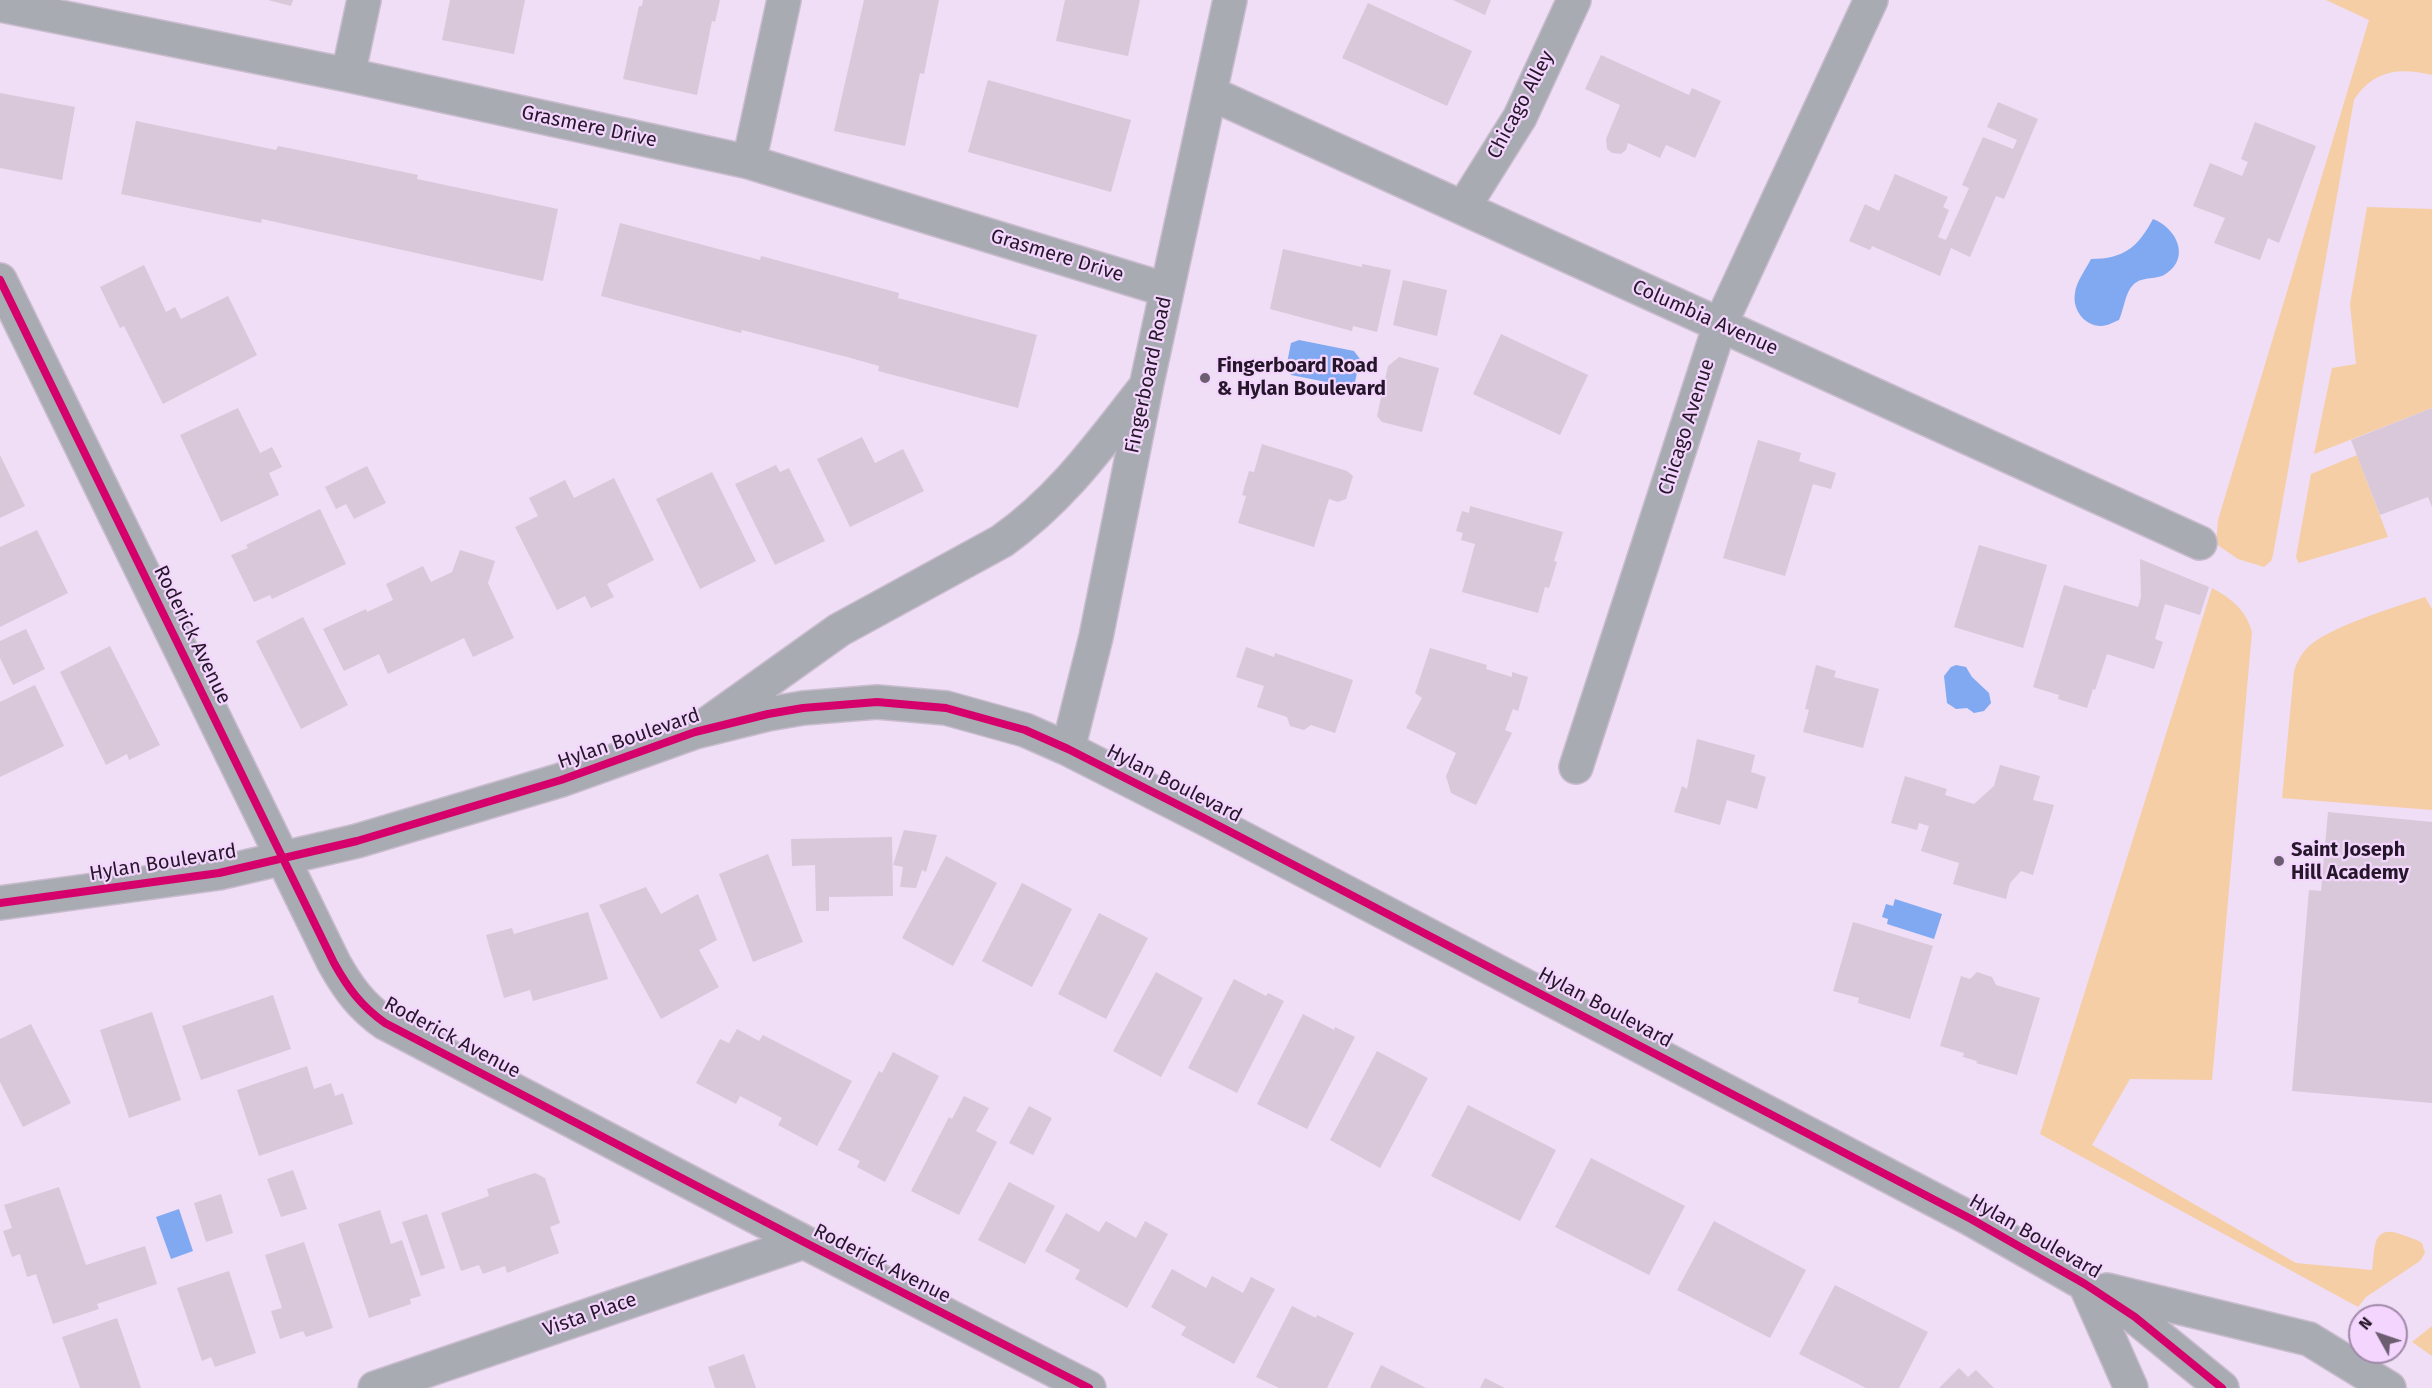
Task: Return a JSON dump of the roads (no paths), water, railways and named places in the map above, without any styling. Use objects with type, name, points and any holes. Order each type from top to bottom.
[{"type":"street","points":[[348,75],[364,0]]},
{"type":"street","points":[[748,162],[784,0]]},
{"type":"street","name":"Fingerboard Road","points":[[1068,749],[1096,637],[1146,387],[1230,0]]},
{"type":"street","name":"Chicago Alley","points":[[1462,208],[1520,117],[1574,0]]},
{"type":"street","name":"Chicago Avenue","points":[[1576,767],[1720,325],[1871,0]]},
{"type":"street","name":"Grasmere Drive","points":[[0,5],[348,75],[748,162],[1167,290]]},
{"type":"street","name":"Columbia Avenue","points":[[1210,93],[2200,543]]},
{"type":"street","name":"Roderick Avenue","points":[[0,280],[347,988],[371,1013],[384,1023],[1089,1388]]},
{"type":"street","points":[[695,732],[839,630],[1002,541],[1025,524],[1069,483],[1146,387]]},
{"type":"street","name":"Hylan Boulevard","points":[[0,903],[176,880],[284,859],[357,841],[490,802],[561,780],[695,732],[803,708],[877,702],[946,708],[1025,730],[1068,749],[1961,1213],[2085,1284],[2135,1317],[2222,1388]]},
{"type":"street","name":"Vista Place","points":[[375,1388],[804,1242]]},
{"type":"street","points":[[2085,1284],[2131,1388]]},
{"type":"street","points":[[2085,1284],[2309,1339],[2389,1388]]},
{"type":"water","points":[[2153,219],[2168,228],[2177,243],[2178,259],[2174,266],[2159,277],[2141,280],[2133,285],[2126,297],[2119,320],[2103,326],[2089,323],[2077,310],[2075,293],[2077,284],[2091,259],[2112,257],[2129,249],[2142,237]]},
{"type":"water","points":[[1299,340],[1354,351],[1360,359],[1355,382],[1346,386],[1291,375],[1286,368],[1291,343]]},
{"type":"water","points":[[1956,665],[1966,667],[1972,677],[1989,693],[1991,703],[1984,711],[1974,713],[1967,708],[1956,709],[1947,703],[1944,676],[1951,667]]},
{"type":"water","points":[[1895,899],[1942,914],[1934,939],[1887,924],[1888,919],[1882,917],[1886,904],[1893,906]]},
{"type":"water","points":[[179,1209],[193,1251],[171,1259],[156,1217]]},
{"type":"place","name":"Fingerboard Road & Hylan Boulevard","points":[[1205,378]]},
{"type":"place","name":"Saint Joseph Hill Academy","points":[[2279,861]]}]
